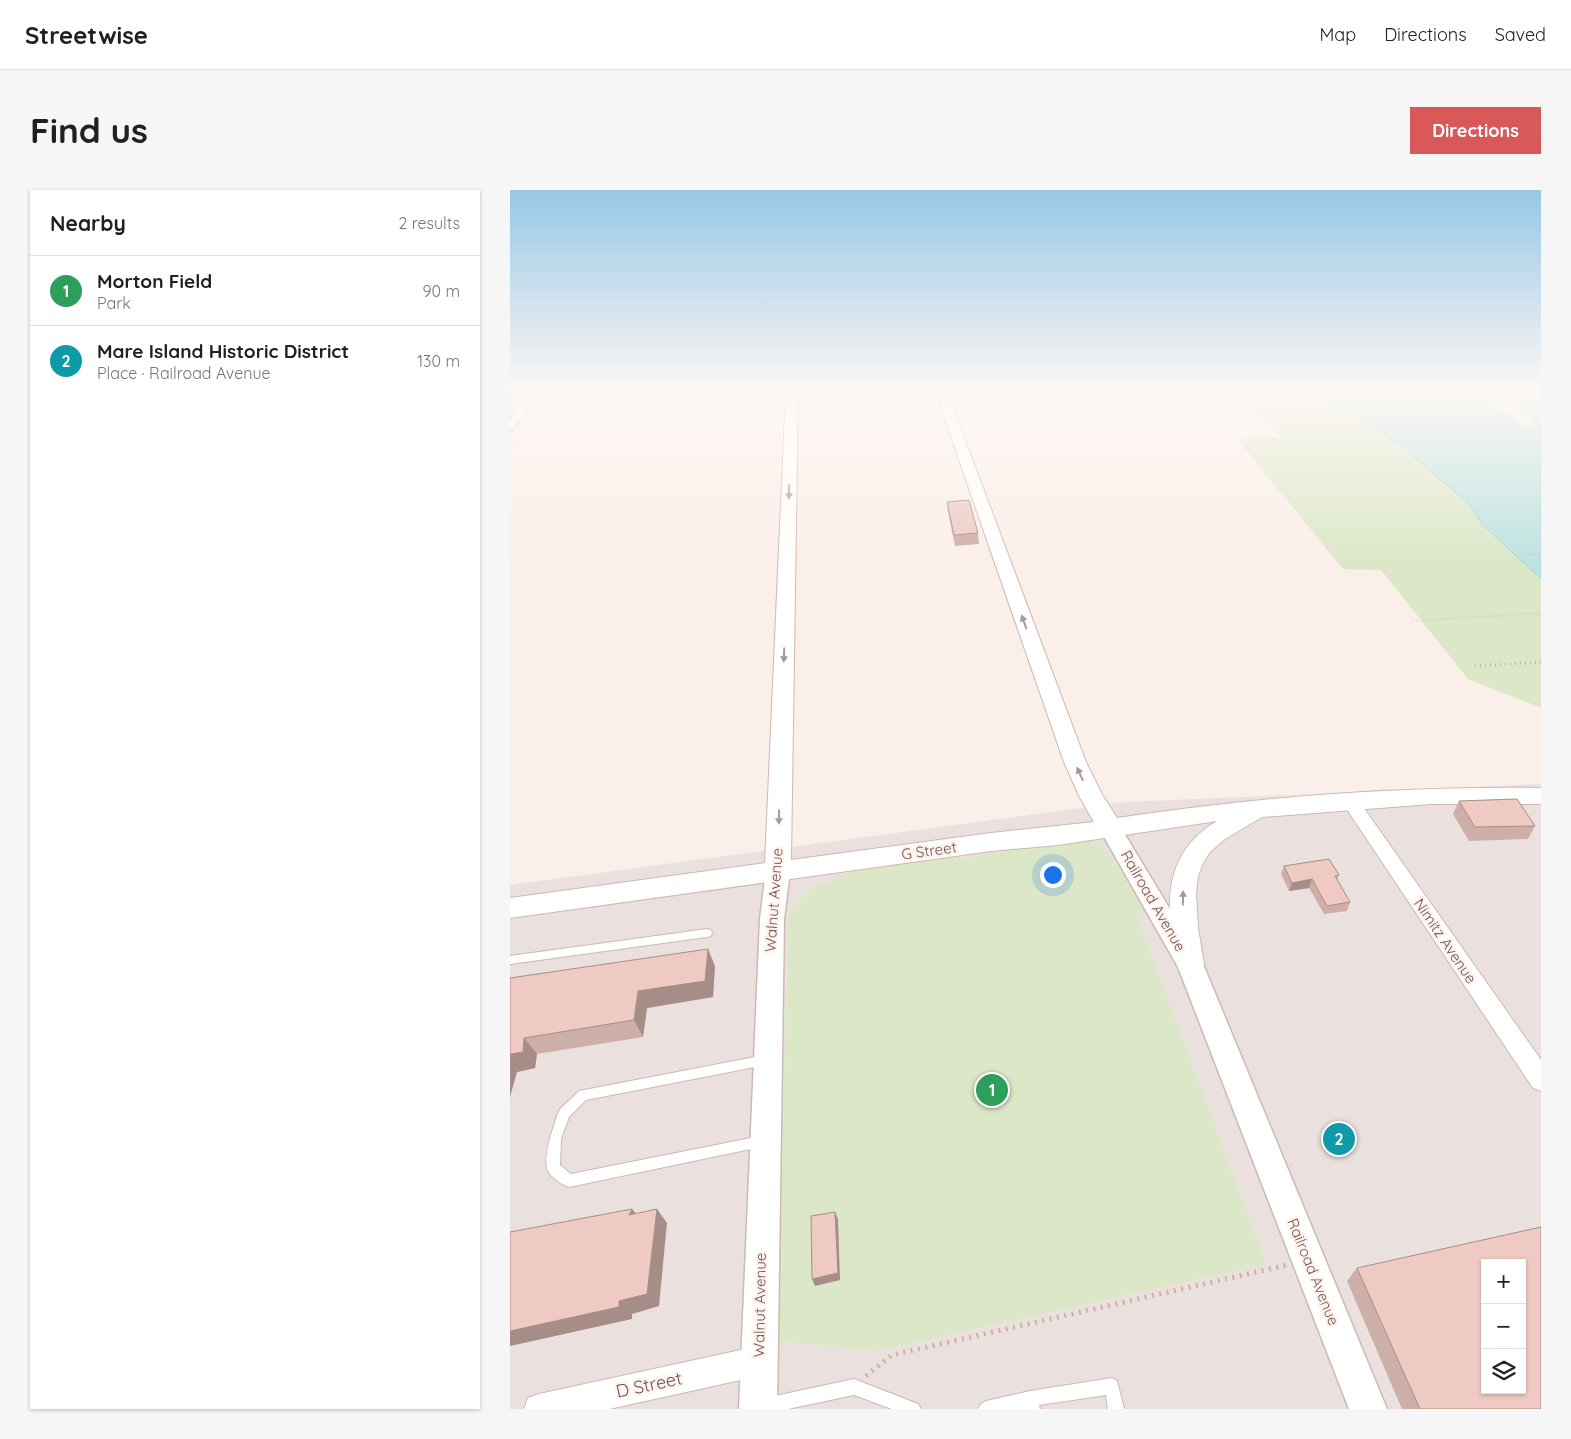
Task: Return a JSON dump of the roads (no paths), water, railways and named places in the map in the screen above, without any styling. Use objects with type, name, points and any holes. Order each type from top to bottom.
[{"type":"main road","name":"Walnut Avenue","points":[[778,871],[791,448]]},
{"type":"main road","name":"Railroad Avenue","points":[[962,448],[1075,762],[1091,796],[1110,828]]},
{"type":"main road","name":"G Street","points":[[510,908],[991,842],[1058,836],[1209,813],[1350,801],[1536,791]]},
{"type":"main road","points":[[1091,796],[1119,810],[1131,813],[1209,813]]},
{"type":"main road","points":[[1190,964],[1182,900],[1184,879],[1188,866],[1194,854],[1215,834],[1258,809]]},
{"type":"street","name":"Nimitz Avenue","points":[[1350,801],[1541,1080]]},
{"type":"street","name":"Railroad Avenue","points":[[1110,828],[1190,964],[1368,1409]]},
{"type":"street","name":"Walnut Avenue","points":[[758,1408],[764,1141],[772,919],[778,871]]},
{"type":"street","name":"D Street","points":[[539,1409],[759,1361]]},
{"type":"lane","points":[[510,960],[707,933]]},
{"type":"lane","points":[[764,1141],[569,1181],[554,1168],[555,1139],[564,1113],[583,1095],[768,1060]]},
{"type":"lane","points":[[758,1408],[854,1386],[913,1409]]},
{"type":"lane","points":[[986,1409],[1031,1404],[1112,1386],[1116,1409]]},
{"type":"water","points":[[1403,448],[1541,448],[1541,579],[1482,524],[1469,504]]},
{"type":"place","name":"Morton Field","points":[[992,1090]]},
{"type":"place","name":"Mare Island Historic District","points":[[1339,1139]]}]
